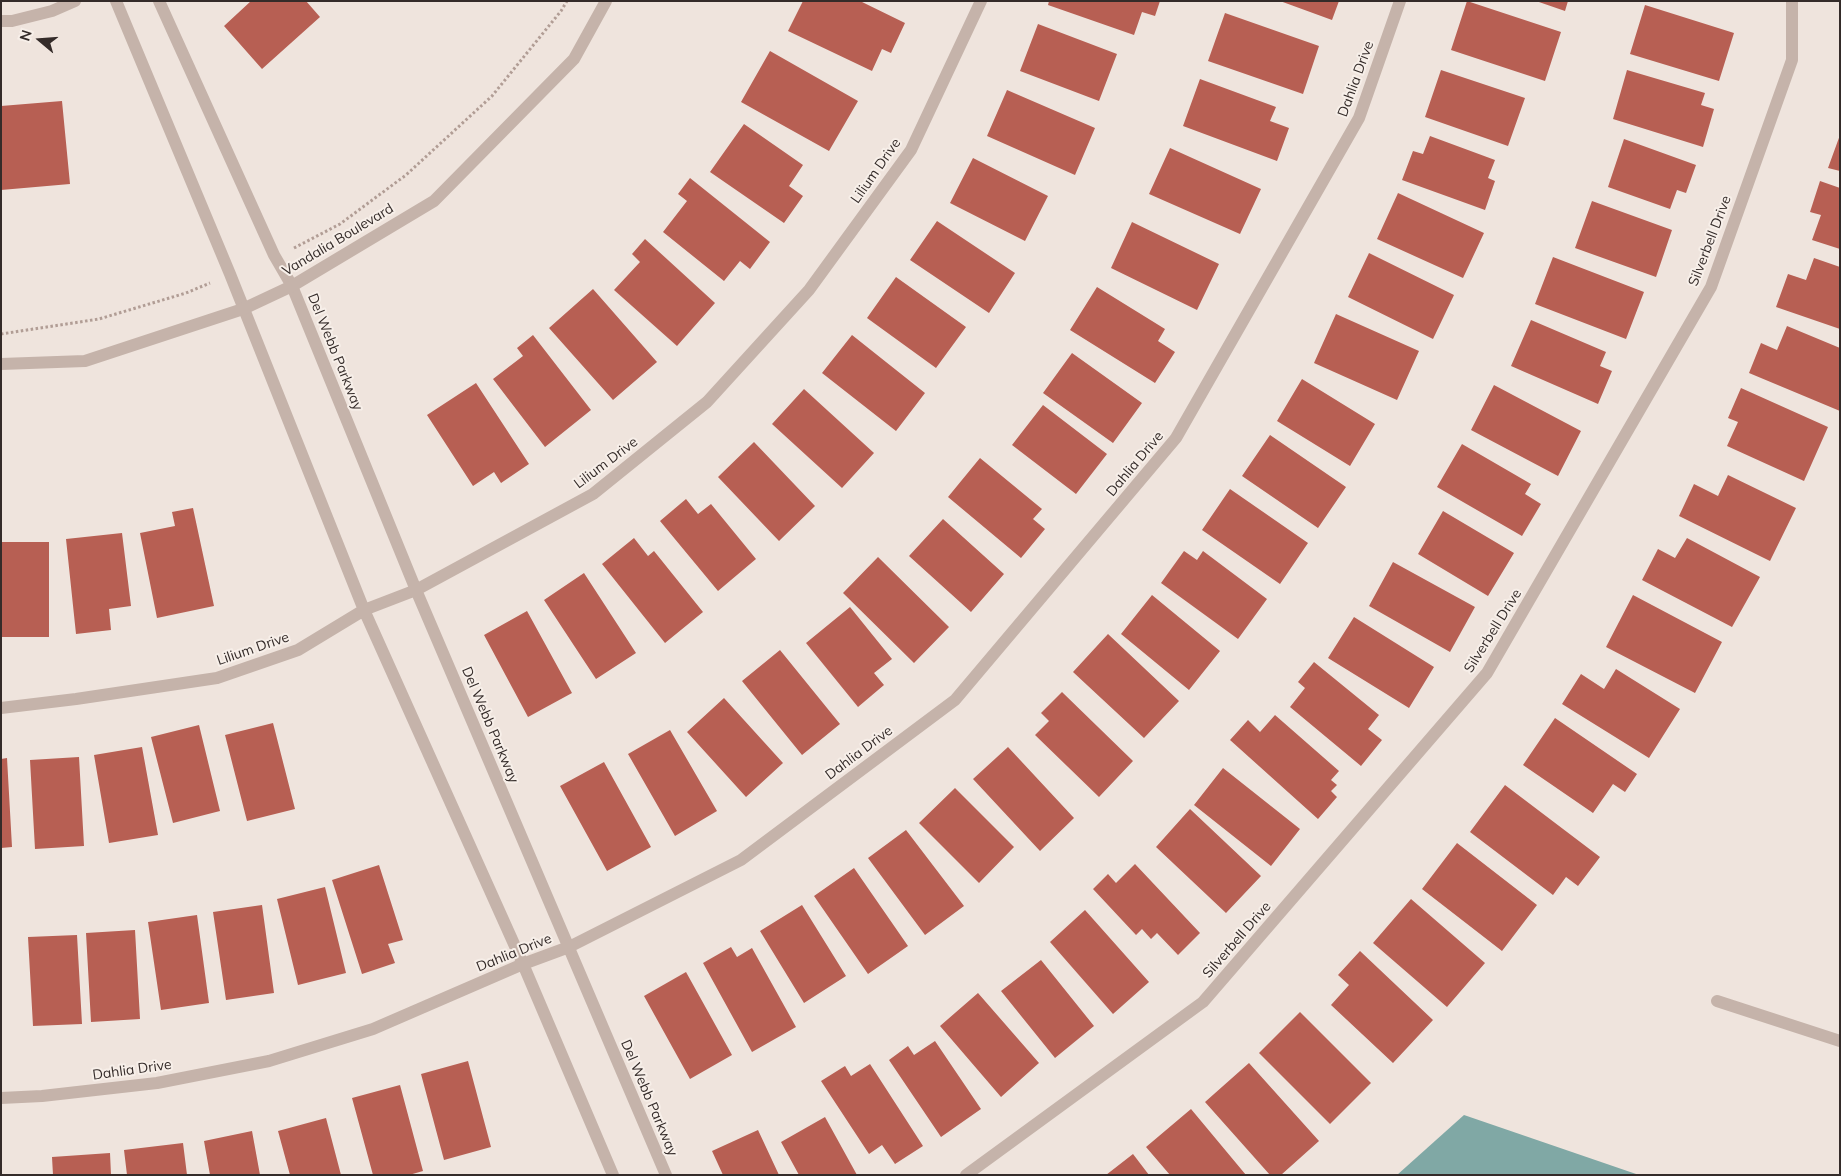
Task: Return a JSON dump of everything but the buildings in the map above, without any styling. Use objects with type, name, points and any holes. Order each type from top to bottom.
[{"type":"street","points":[[1,21],[12,21],[52,11],[75,1]]},
{"type":"street","points":[[116,1],[364,610],[523,964],[613,1175]]},
{"type":"street","name":"Del Webb Parkway","points":[[159,1],[274,255],[292,286],[416,590],[666,1175]]},
{"type":"street","name":"Vandalia Boulevard","points":[[1,364],[84,361],[243,309],[292,286],[434,201],[574,59],[606,1]]},
{"type":"street","name":"Lilium Drive","points":[[1,708],[217,678],[298,650],[364,610],[416,590],[593,494],[707,402],[809,290],[911,150],[981,1]]},
{"type":"street","name":"Dahlia Drive","points":[[1,1098],[42,1096],[157,1083],[269,1061],[373,1029],[523,964],[569,947],[741,860],[955,700],[1176,438],[1360,118],[1400,1]]},
{"type":"street","name":"Silverbell Drive","points":[[966,1175],[1203,1002],[1487,673],[1711,287],[1792,60],[1792,1]]},
{"type":"street","points":[[1717,1001],[1840,1040]]},
{"type":"path","points":[[288,251],[340,224],[406,175],[492,96],[567,1]]},
{"type":"path","points":[[1,334],[99,319],[186,293]]},
{"type":"water","points":[[1464,1115],[1639,1175],[1397,1175]]}]
